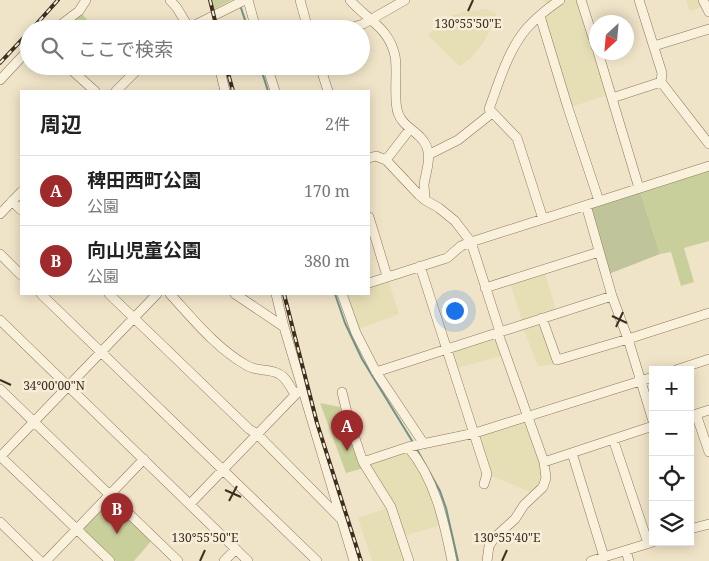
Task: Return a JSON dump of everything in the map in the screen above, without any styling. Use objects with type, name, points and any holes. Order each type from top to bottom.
[{"type":"street","points":[[67,20],[79,11],[86,0]]},
{"type":"street","points":[[170,0],[184,20]]},
{"type":"street","points":[[300,0],[306,20]]},
{"type":"street","points":[[350,0],[371,18],[390,42],[394,55],[397,112],[410,130],[419,136],[427,146],[429,166],[424,185],[425,200]]},
{"type":"street","points":[[368,20],[405,0]]},
{"type":"street","points":[[543,219],[516,138],[489,109],[510,56],[526,29],[560,0]]},
{"type":"street","points":[[581,0],[589,25]]},
{"type":"street","points":[[639,0],[662,73],[661,82],[709,144]]},
{"type":"street","points":[[703,0],[709,12]]},
{"type":"street","points":[[207,19],[243,1],[252,20]]},
{"type":"street","points":[[540,16],[599,201]]},
{"type":"street","points":[[654,46],[709,29]]},
{"type":"street","points":[[0,80],[20,59]]},
{"type":"street","points":[[600,60],[639,188]]},
{"type":"street","points":[[76,75],[94,90]]},
{"type":"street","points":[[117,90],[132,75]]},
{"type":"street","points":[[221,75],[225,90]]},
{"type":"street","points":[[270,75],[275,90]]},
{"type":"street","points":[[323,75],[328,90]]},
{"type":"street","points":[[612,98],[661,82]]},
{"type":"street","points":[[428,155],[458,140],[492,113]]},
{"type":"street","points":[[386,160],[410,130]]},
{"type":"street","points":[[370,158],[376,156],[386,160],[419,195],[455,221],[471,242],[500,332],[500,339],[544,462],[546,478],[543,487],[524,505],[515,519],[495,537],[489,546],[487,561]]},
{"type":"street","points":[[370,283],[447,258],[461,246],[471,242],[709,166]]},
{"type":"street","points":[[0,214],[20,193]]},
{"type":"street","points":[[12,201],[20,209]]},
{"type":"street","points":[[586,205],[612,296],[628,339],[650,411]]},
{"type":"street","points":[[370,220],[387,276]]},
{"type":"street","points":[[486,288],[599,252]]},
{"type":"street","points":[[0,254],[20,274]]},
{"type":"street","points":[[420,266],[488,474],[484,484]]},
{"type":"street","points":[[42,295],[317,561]]},
{"type":"street","points":[[110,295],[249,429],[257,434],[340,518]]},
{"type":"street","points":[[110,561],[0,457],[156,295]]},
{"type":"street","points":[[171,295],[202,329],[225,350],[255,370],[278,373],[299,392]]},
{"type":"street","points":[[236,295],[284,327]]},
{"type":"street","points":[[276,295],[299,392],[354,561]]},
{"type":"street","points":[[342,295],[356,333],[376,372],[422,444]]},
{"type":"street","points":[[376,372],[612,296]]},
{"type":"street","points":[[542,318],[557,360],[709,313]]},
{"type":"street","points":[[0,320],[248,561]]},
{"type":"street","points":[[688,366],[709,359]]},
{"type":"street","points":[[363,462],[409,447],[475,433],[649,378]]},
{"type":"street","points":[[0,389],[178,561]]},
{"type":"street","points":[[190,504],[299,392]]},
{"type":"street","points":[[342,392],[349,421],[363,462],[391,507],[409,561]]},
{"type":"street","points":[[694,415],[709,410]]},
{"type":"street","points":[[694,417],[709,452]]},
{"type":"street","points":[[544,462],[649,427]]},
{"type":"street","points":[[613,439],[649,539]]},
{"type":"street","points":[[409,447],[415,455],[442,510],[452,561]]},
{"type":"street","points":[[572,453],[604,557]]},
{"type":"street","points":[[46,561],[78,530],[144,459]]},
{"type":"street","points":[[0,522],[40,561]]},
{"type":"street","points":[[694,528],[709,524]]},
{"type":"street","points":[[591,561],[649,542]]},
{"type":"street","points":[[224,561],[236,549]]},
{"type":"street","points":[[626,551],[629,561]]},
{"type":"shaded area","points":[[544,0],[576,0],[589,40],[589,60],[596,60],[607,95],[568,108],[540,16],[549,8]]},
{"type":"shaded area","points":[[686,0],[703,0],[705,6],[690,11]]},
{"type":"shaded area","points":[[487,9],[497,14],[484,42],[470,59],[459,66],[428,35],[451,16],[463,12]]},
{"type":"shaded area","points":[[545,273],[556,311],[522,321],[510,283]]},
{"type":"shaded area","points":[[388,280],[399,314],[359,329],[347,298],[348,295],[370,295],[370,287]]},
{"type":"shaded area","points":[[537,323],[541,325],[555,365],[538,366],[523,328]]},
{"type":"shaded area","points":[[491,338],[497,340],[501,356],[457,368],[452,354],[455,349]]},
{"type":"shaded area","points":[[527,417],[546,478],[535,494],[487,474],[475,433]]},
{"type":"shaded area","points":[[402,451],[410,455],[431,493],[441,525],[404,536],[370,467],[371,462]]},
{"type":"shaded area","points":[[388,508],[406,561],[372,561],[358,518]]},
{"type":"green space","points":[[211,0],[232,0],[213,10]]},
{"type":"green space","points":[[79,11],[87,20],[67,20]]},
{"type":"green space","points":[[709,167],[709,241],[684,248],[694,282],[681,286],[671,252],[660,254],[639,188]]},
{"type":"green space","points":[[639,188],[660,254],[606,275],[586,205]]},
{"type":"green space","points":[[320,403],[340,407],[349,435],[364,468],[346,473]]},
{"type":"green space","points":[[109,499],[153,539],[134,561],[116,561],[82,529]]},
{"type":"waterway","points":[[240,5],[245,20]]},
{"type":"waterway","points":[[263,75],[268,90]]},
{"type":"waterway","points":[[335,295],[345,323],[362,359],[414,444]]},
{"type":"waterway","points":[[416,448],[440,491],[446,508],[458,561]]},
{"type":"railway","points":[[40,20],[58,0]]},
{"type":"railway","points":[[210,0],[215,20]]},
{"type":"railway","points":[[0,63],[20,42]]},
{"type":"railway","points":[[229,75],[233,90]]},
{"type":"railway","points":[[284,295],[317,423],[361,561]]},
{"type":"place","name":"稗田西町公園","points":[[347,451]]},
{"type":"place","name":"向山児童公園","points":[[117,534]]}]
